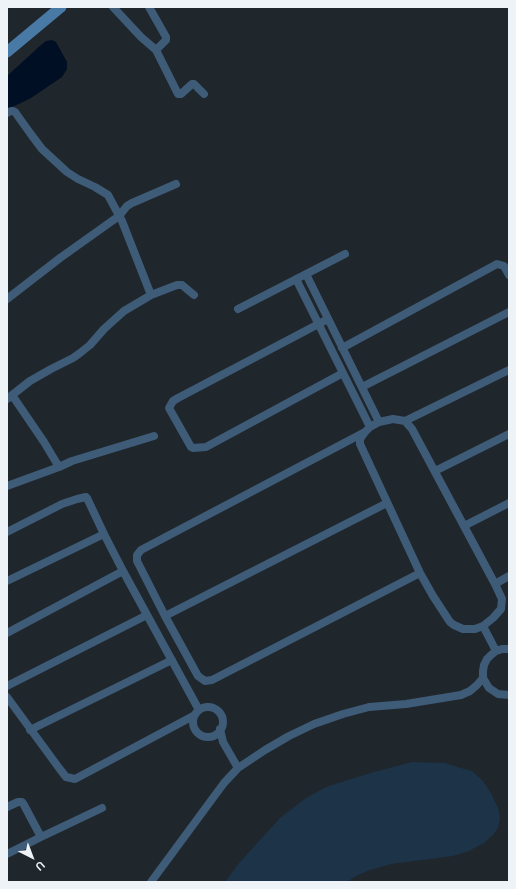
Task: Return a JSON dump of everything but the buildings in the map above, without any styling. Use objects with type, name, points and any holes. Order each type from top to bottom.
[{"type":"main road","points":[[7,52],[61,7]]},
{"type":"street","points":[[113,7],[141,37],[156,50],[178,94],[181,94],[192,84],[194,84],[204,94]]},
{"type":"street","points":[[149,7],[166,37],[166,40],[156,50]]},
{"type":"street","points":[[7,113],[11,111],[15,112],[42,149],[67,172],[108,195],[122,221],[151,295]]},
{"type":"street","points":[[7,299],[60,258],[119,216],[132,202],[176,184]]},
{"type":"street","points":[[238,309],[346,254]]},
{"type":"street","points":[[342,348],[497,264],[504,266],[509,275]]},
{"type":"street","points":[[306,274],[379,422]]},
{"type":"street","points":[[296,279],[343,373],[367,430]]},
{"type":"street","points":[[59,467],[44,442],[10,397],[30,381],[80,353],[124,311],[151,295],[177,285],[182,285],[194,295]]},
{"type":"street","points":[[362,387],[509,312]]},
{"type":"street","points":[[328,319],[178,398],[173,401],[169,408],[191,448],[206,447],[343,373]]},
{"type":"street","points":[[420,573],[212,680],[205,681],[198,676],[165,616],[137,561],[137,555],[141,550],[367,430],[379,422],[393,419],[405,421],[509,370]]},
{"type":"street","points":[[367,430],[360,439],[360,444],[420,573],[450,622],[463,629],[475,629],[483,626],[493,618],[501,609],[502,599],[435,471],[412,429],[405,421]]},
{"type":"street","points":[[435,471],[509,434]]},
{"type":"street","points":[[7,486],[72,461],[154,436]]},
{"type":"street","points":[[7,532],[62,504],[86,497],[104,534],[172,660],[197,713]]},
{"type":"street","points":[[464,526],[509,502]]},
{"type":"street","points":[[165,616],[387,503]]},
{"type":"street","points":[[7,581],[104,534]]},
{"type":"street","points":[[7,633],[124,571]]},
{"type":"street","points":[[495,584],[509,576]]},
{"type":"street","points":[[7,686],[147,615]]},
{"type":"street","points":[[483,626],[496,651]]},
{"type":"street","points":[[509,649],[502,649],[491,655],[487,659],[483,671],[486,683],[493,692],[509,695]]},
{"type":"street","points":[[30,730],[172,660]]},
{"type":"street","points":[[151,882],[224,783],[238,768],[265,750],[314,724],[343,714],[369,707],[406,704],[461,695],[470,691],[484,678]]},
{"type":"street","points":[[7,697],[66,777],[75,779],[206,707],[215,709],[221,716],[222,725],[217,733],[203,736],[196,730],[193,720],[197,713]]},
{"type":"street","points":[[220,729],[223,742],[238,768]]},
{"type":"street","points":[[213,735],[223,742]]},
{"type":"street","points":[[7,807],[18,802],[22,802],[41,837]]},
{"type":"street","points":[[7,854],[102,808]]},
{"type":"shaded area","points":[[52,40],[56,42],[67,62],[67,69],[62,77],[31,98],[7,109],[7,76],[46,41]]},
{"type":"shaded area","points":[[412,762],[445,763],[472,771],[483,781],[498,808],[500,819],[498,828],[493,835],[484,843],[469,851],[453,856],[391,864],[370,870],[347,882],[225,882],[239,863],[280,818],[306,798],[326,787]]}]
